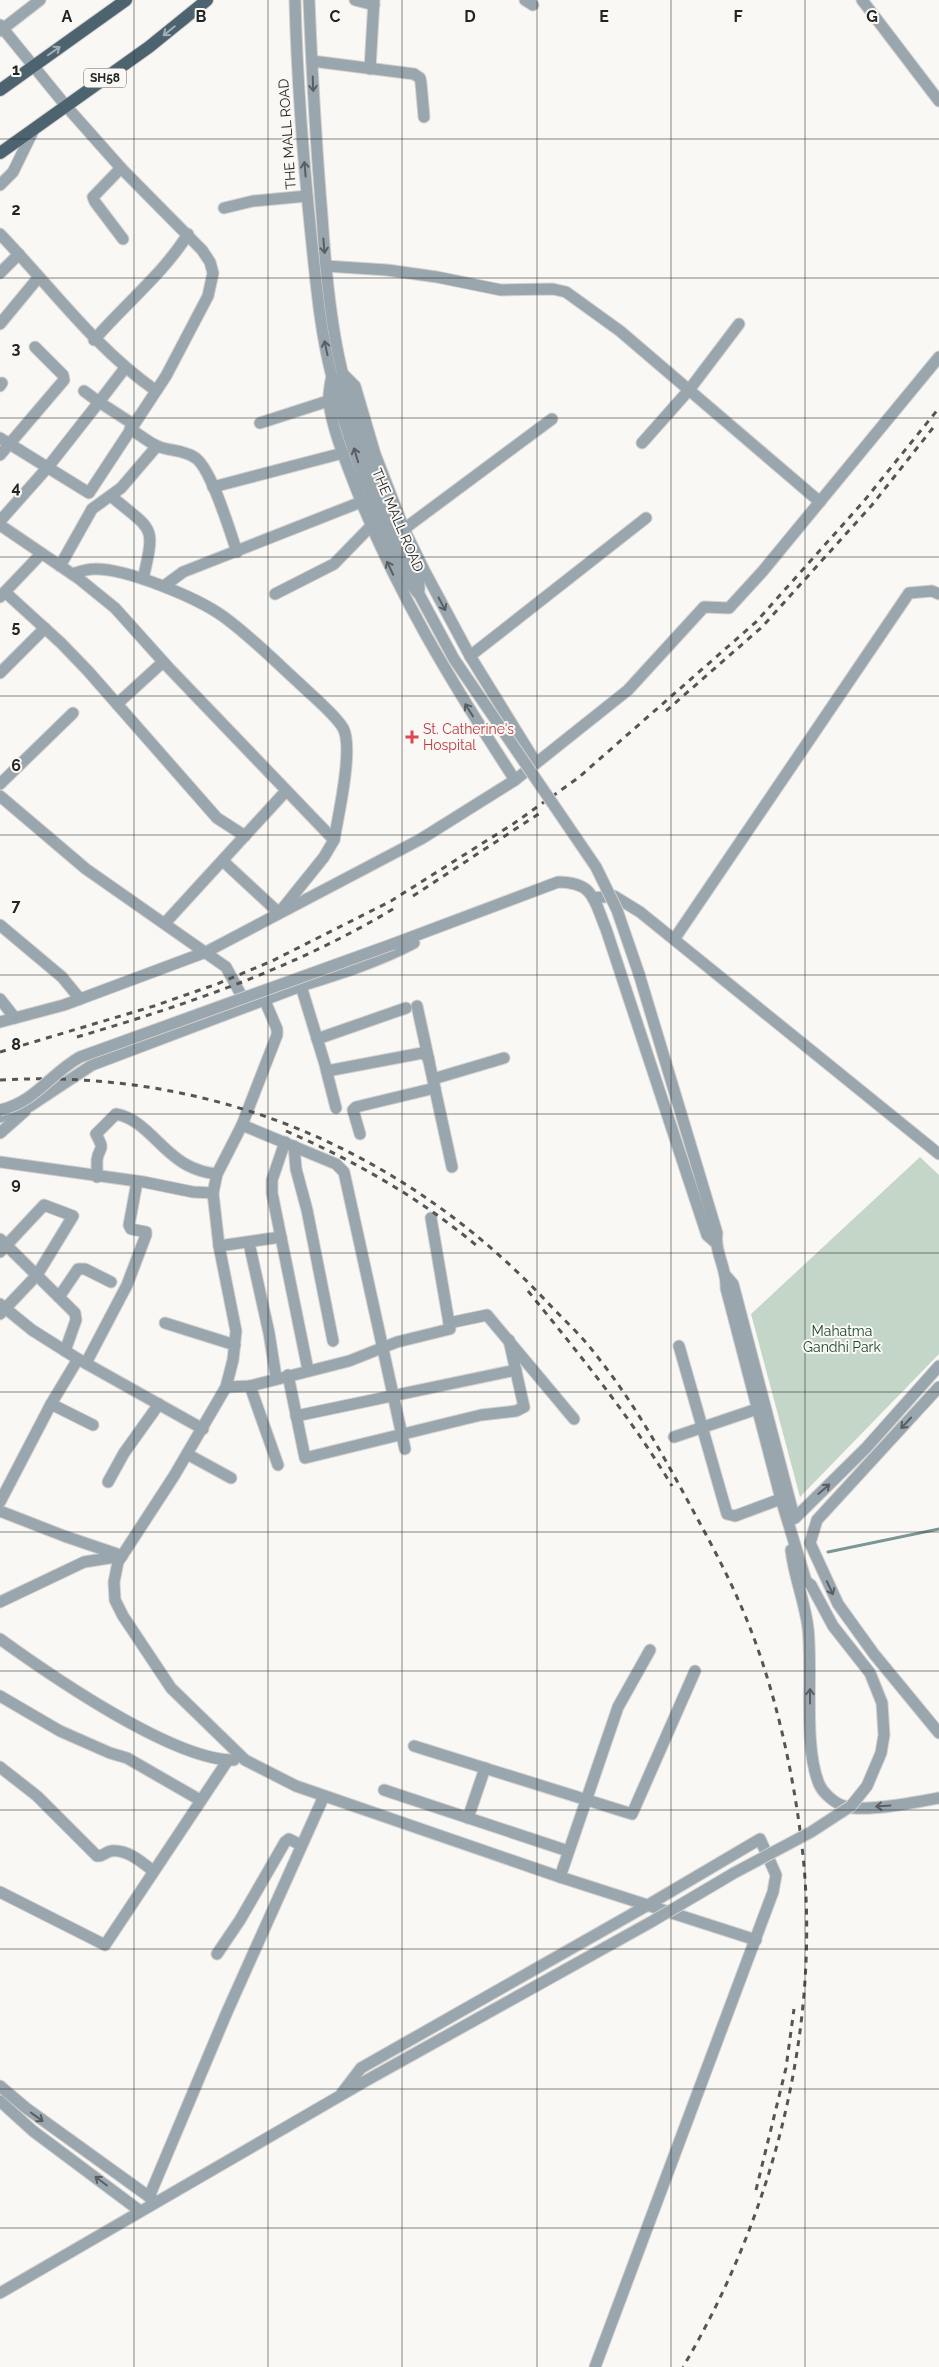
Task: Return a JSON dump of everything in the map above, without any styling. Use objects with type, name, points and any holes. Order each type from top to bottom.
[{"type":"main road","points":[[0,90],[126,0]]},
{"type":"main road","name":"SH58","points":[[0,153],[149,47],[207,0]]},
{"type":"street","points":[[4,441],[89,493],[166,376],[193,326],[212,283],[213,273],[210,262],[188,234],[120,168],[1,28],[40,0]]},
{"type":"street","name":"THE MALL ROAD","points":[[295,0],[300,108],[319,308],[337,375]]},
{"type":"street","name":"THE MALL ROAD","points":[[309,0],[326,266],[335,340],[338,396],[378,494],[419,582],[419,594],[454,659],[596,867],[617,910],[639,974],[715,1225],[717,1233],[716,1242]]},
{"type":"street","points":[[355,0],[374,3],[370,68]]},
{"type":"street","points":[[862,0],[939,101]]},
{"type":"street","points":[[312,61],[409,73],[420,78],[424,117]]},
{"type":"street","points":[[0,185],[13,172],[34,128]]},
{"type":"street","points":[[120,168],[93,197],[123,239]]},
{"type":"street","points":[[224,208],[253,201],[307,196]]},
{"type":"street","points":[[0,234],[94,340],[125,368],[155,390]]},
{"type":"street","points":[[94,340],[156,272],[174,257],[188,234]]},
{"type":"street","points":[[0,273],[19,254]]},
{"type":"street","points":[[326,266],[386,270],[452,279],[501,290],[553,289],[566,292],[620,331],[820,502]]},
{"type":"street","points":[[0,324],[38,278]]},
{"type":"street","points":[[642,442],[689,390],[739,324]]},
{"type":"street","points":[[0,454],[4,441],[64,380],[63,375],[35,347]]},
{"type":"street","points":[[0,1022],[80,999],[206,952],[421,839],[515,780],[628,690],[704,607],[729,608],[762,572],[939,357]]},
{"type":"street","points":[[0,521],[48,467],[125,368]]},
{"type":"street","points":[[337,375],[342,452],[371,526],[394,577],[443,668],[515,780]]},
{"type":"street","points":[[337,375],[355,386],[375,454],[404,529],[470,656],[536,763]]},
{"type":"street","points":[[84,390],[157,446],[187,454],[199,460],[205,467],[237,552]]},
{"type":"street","points":[[260,423],[338,396]]},
{"type":"street","points":[[404,529],[552,419]]},
{"type":"street","points":[[60,566],[92,509],[128,480],[157,446]]},
{"type":"street","points":[[213,487],[342,452]]},
{"type":"street","points":[[110,496],[144,524],[150,533],[151,542],[143,579]]},
{"type":"street","points":[[164,586],[182,572],[361,502]]},
{"type":"street","points":[[470,656],[646,518]]},
{"type":"street","points":[[0,525],[72,574],[115,608],[163,662],[334,840]]},
{"type":"street","points":[[275,594],[334,564],[371,526]]},
{"type":"street","points":[[42,554],[2,595],[45,628],[75,657],[217,818],[244,836]]},
{"type":"street","points":[[72,574],[95,569],[143,579],[164,586],[224,617],[298,683],[343,728],[346,761],[334,840],[324,857],[279,913]]},
{"type":"street","points":[[675,938],[909,593],[932,591],[939,594]]},
{"type":"street","points":[[0,673],[45,628]]},
{"type":"street","points":[[118,704],[163,662]]},
{"type":"street","points":[[0,784],[73,713]]},
{"type":"street","points":[[165,923],[224,862],[244,836],[286,791]]},
{"type":"street","points":[[0,796],[86,869],[226,967],[248,1007]]},
{"type":"street","points":[[224,862],[279,913]]},
{"type":"street","points":[[0,1110],[15,1107],[27,1100],[69,1063],[88,1054],[446,925],[519,895],[558,882],[579,884],[593,898],[641,1032],[707,1235],[716,1242],[757,1409],[791,1520],[805,1551],[838,1604],[874,1654],[939,1733]]},
{"type":"street","points":[[593,898],[614,896],[675,938],[939,1154]]},
{"type":"street","points":[[0,1133],[30,1106],[92,1065],[396,952],[446,925]]},
{"type":"street","points":[[0,926],[62,976],[80,999]]},
{"type":"street","points":[[301,986],[336,1108]]},
{"type":"street","points":[[0,998],[15,1018]]},
{"type":"street","points":[[265,1001],[277,1029],[277,1035],[242,1125],[217,1174],[213,1193],[219,1246],[236,1331],[226,1387],[203,1429],[118,1562],[114,1582],[115,1600],[123,1616],[171,1688],[245,1760],[296,1786],[324,1796],[560,1877],[756,1940]]},
{"type":"street","points":[[316,1038],[411,1007],[429,1061],[452,1167]]},
{"type":"street","points":[[326,1070],[331,1071],[422,1053],[429,1061]]},
{"type":"street","points":[[360,1134],[354,1110],[356,1107],[434,1084],[504,1058]]},
{"type":"street","points":[[0,1117],[30,1106]]},
{"type":"street","points":[[97,1177],[97,1158],[102,1146],[96,1134],[116,1114],[124,1116],[138,1125],[186,1165],[217,1174]]},
{"type":"street","points":[[242,1125],[336,1164],[344,1172],[405,1449]]},
{"type":"street","points":[[290,1144],[272,1180],[281,1237],[308,1370]]},
{"type":"street","points":[[290,1144],[307,1210],[333,1340]]},
{"type":"street","points":[[0,1162],[193,1192],[213,1193]]},
{"type":"street","points":[[0,1502],[51,1404],[82,1361],[127,1285],[146,1235],[145,1231],[131,1229],[129,1225],[137,1182]]},
{"type":"street","points":[[65,1351],[76,1315],[37,1275],[2,1245],[44,1205],[73,1216],[37,1275],[2,1309],[65,1351],[203,1429]]},
{"type":"street","points":[[226,1387],[250,1386],[282,1376],[349,1361],[384,1347],[450,1329],[431,1218]]},
{"type":"street","points":[[219,1246],[281,1237]]},
{"type":"street","points":[[248,1243],[269,1333],[271,1354],[282,1376],[296,1416],[305,1458],[481,1415],[516,1411],[524,1407],[509,1340]]},
{"type":"street","points":[[59,1297],[78,1269],[84,1269],[111,1282]]},
{"type":"street","points":[[726,1277],[733,1284],[784,1498]]},
{"type":"street","points":[[449,1323],[487,1315],[574,1419]]},
{"type":"street","points":[[165,1323],[235,1345]]},
{"type":"street","points":[[679,1346],[727,1514],[735,1516],[784,1498]]},
{"type":"street","points":[[939,1366],[866,1448],[791,1520],[794,1574],[808,1627],[813,1752],[820,1785],[826,1794],[845,1806],[890,1806],[935,1799],[939,1788]]},
{"type":"street","points":[[296,1416],[516,1370]]},
{"type":"street","points":[[250,1386],[278,1465]]},
{"type":"street","points":[[0,2294],[140,2211],[152,2199],[651,1922],[734,1873],[811,1832],[851,1806],[867,1786],[881,1752],[884,1719],[882,1703],[870,1673],[833,1626],[811,1585],[806,1581],[805,1551],[817,1520],[939,1387]]},
{"type":"street","points":[[51,1404],[93,1426]]},
{"type":"street","points":[[108,1482],[124,1454],[159,1404]]},
{"type":"street","points":[[674,1437],[757,1409]]},
{"type":"street","points":[[187,1454],[231,1478]]},
{"type":"street","points":[[0,1511],[122,1556]]},
{"type":"street","points":[[0,1602],[84,1562],[122,1556]]},
{"type":"street","points":[[0,1639],[30,1661],[154,1736],[209,1756],[228,1760],[245,1760]]},
{"type":"street","points":[[560,1877],[618,1707],[650,1650]]},
{"type":"street","points":[[414,1746],[586,1798],[632,1814],[695,1671]]},
{"type":"street","points":[[0,1696],[60,1731],[110,1753],[127,1758],[200,1800]]},
{"type":"street","points":[[0,1892],[105,1945],[228,1760]]},
{"type":"street","points":[[0,1767],[37,1796],[97,1856],[111,1851],[122,1853],[136,1858],[153,1871]]},
{"type":"street","points":[[468,1818],[485,1768]]},
{"type":"street","points":[[384,1790],[568,1851]]},
{"type":"street","points":[[152,2199],[301,1844],[324,1796]]},
{"type":"street","points":[[217,1954],[240,1920],[285,1842],[289,1839],[301,1844]]},
{"type":"street","points":[[342,2093],[361,2068],[760,1839],[776,1875],[774,1892],[595,2367]]},
{"type":"street","points":[[0,2086],[26,2108],[152,2199]]},
{"type":"street","points":[[0,2101],[34,2131],[140,2211]]},
{"type":"green space","name":"Mahatma Gandhi Park","points":[[920,1157],[939,1175],[939,1354],[800,1497],[751,1314]]},
{"type":"waterway","points":[[828,1552],[939,1529]]},
{"type":"railway","points":[[0,1052],[154,1006],[217,984],[272,961],[391,901],[513,824],[578,778],[756,622],[864,501],[939,408]]},
{"type":"railway","points":[[666,711],[762,627],[872,505],[936,424]]},
{"type":"railway","points":[[413,896],[540,813]]},
{"type":"railway","points":[[77,1037],[201,997],[282,966],[360,928],[398,906]]},
{"type":"railway","points":[[0,1080],[78,1080],[154,1088],[228,1105],[299,1129],[367,1162],[431,1202],[492,1249],[591,1348],[646,1428],[707,1536],[731,1584],[752,1633],[771,1689],[786,1748],[801,1837],[807,1931],[804,1996],[796,2061],[782,2126],[764,2189],[741,2250],[714,2310],[683,2367]]},
{"type":"railway","points":[[286,1131],[337,1155],[385,1181],[432,1211],[476,1245]]},
{"type":"railway","points":[[528,1291],[621,1410],[672,1486]]},
{"type":"railway","points":[[756,2190],[786,2068],[794,2009]]},
{"type":"place","name":"St. Catherine's Hospital","points":[[412,737]]}]
